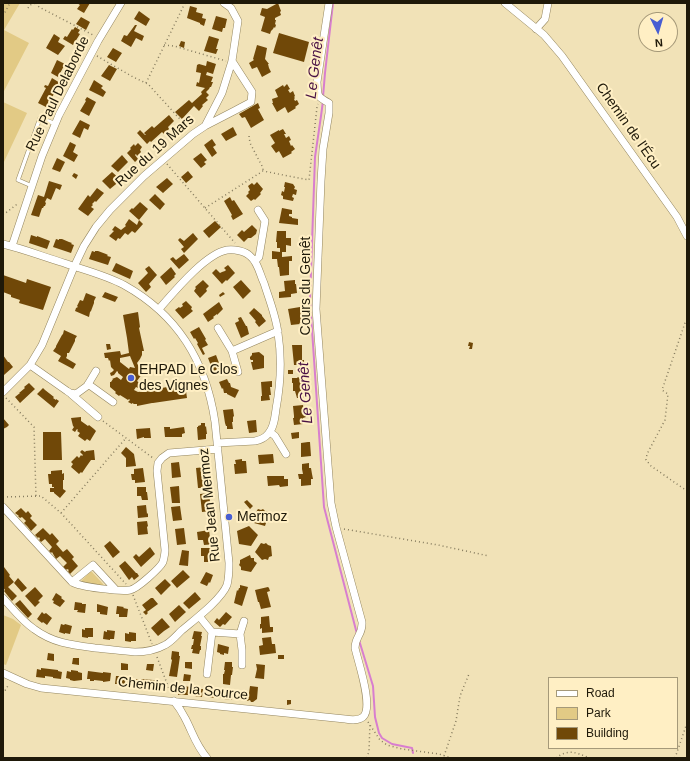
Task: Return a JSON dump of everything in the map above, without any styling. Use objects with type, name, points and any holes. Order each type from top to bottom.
[{"type":"street","name":"Rue Paul Delaborde","points":[[12,246],[42,156],[56,124],[72,90],[121,3]]},
{"type":"street","name":"Rue du 19 Mars","points":[[4,390],[30,365],[42,345],[74,267],[84,246],[96,227],[110,210],[144,176],[193,134],[205,126],[222,93],[232,61],[238,21],[231,8],[224,3]]},
{"type":"street","name":"Cours du Genêt","points":[[329,3],[317,82],[318,95],[329,103],[329,113],[323,149],[316,309],[331,503],[336,527],[362,622],[362,631],[355,643],[355,648],[367,703],[366,713],[363,717]]},
{"type":"street","name":"Chemin de l'Écu","points":[[505,3],[544,35],[562,56],[677,217],[687,236]]},
{"type":"street","points":[[536,29],[545,19],[548,3]]},
{"type":"street","points":[[205,126],[251,102],[252,92],[232,61]]},
{"type":"street","points":[[255,261],[258,256],[265,222],[258,210]]},
{"type":"street","name":"Rue Jean Mermoz","points":[[3,244],[107,278],[123,285],[159,309],[182,336],[200,366],[206,380],[212,405],[230,563],[227,585],[213,603],[166,645],[144,652],[70,645],[58,642],[33,629],[3,598]]},
{"type":"street","points":[[3,507],[72,582],[84,586],[116,590],[131,590],[137,587],[160,566],[164,558],[165,550],[157,471],[158,463],[162,458],[169,454],[260,440],[268,435],[274,421],[278,401],[281,368],[278,331],[272,308],[255,261],[243,252],[227,250],[217,254],[183,282],[159,309]]},
{"type":"street","points":[[218,328],[232,351],[238,372]]},
{"type":"street","points":[[232,351],[278,331]]},
{"type":"street","points":[[30,365],[70,394],[98,417]]},
{"type":"street","points":[[70,394],[80,392],[88,384],[96,371]]},
{"type":"street","points":[[88,384],[112,402]]},
{"type":"street","points":[[270,432],[276,436],[286,454]]},
{"type":"street","points":[[72,582],[93,565],[116,590]]},
{"type":"street","points":[[199,616],[212,632],[207,674]]},
{"type":"street","points":[[242,665],[240,634],[244,621]]},
{"type":"street","points":[[30,636],[33,629]]},
{"type":"street","points":[[212,632],[240,634]]},
{"type":"street","name":"Chemin de la Source","points":[[3,673],[15,675],[27,684],[41,688],[356,720],[363,717]]},
{"type":"street","points":[[174,701],[185,718],[200,750],[207,758]]},
{"type":"lane","points":[[32,186],[18,180],[40,118],[56,124]]},
{"type":"path","points":[[3,16],[10,3]]},
{"type":"path","points":[[28,8],[30,5],[36,3],[40,7],[100,39]]},
{"type":"path","points":[[146,83],[185,3]]},
{"type":"path","points":[[164,45],[174,46],[226,61],[232,61]]},
{"type":"path","points":[[92,53],[148,84],[193,134]]},
{"type":"path","points":[[205,208],[263,171],[309,180],[317,107],[324,100]]},
{"type":"path","points":[[249,136],[250,143],[263,168],[263,171]]},
{"type":"path","points":[[163,160],[236,244],[237,251]]},
{"type":"path","points":[[3,214],[16,205],[26,204]]},
{"type":"path","points":[[687,320],[662,390],[668,394],[665,420],[646,454],[646,460],[651,466],[687,490]]},
{"type":"path","points":[[4,390],[34,427],[36,497]]},
{"type":"path","points":[[98,417],[158,463]]},
{"type":"path","points":[[61,513],[126,438]]},
{"type":"path","points":[[336,527],[438,545],[489,556]]},
{"type":"path","points":[[444,756],[456,721],[460,696],[469,674]]},
{"type":"path","points":[[3,694],[15,675]]},
{"type":"path","points":[[363,717],[370,723],[377,736],[384,743],[393,747],[433,753],[451,758]]},
{"type":"path","points":[[367,758],[370,723]]},
{"type":"path","points":[[675,758],[687,723]]},
{"type":"path","points":[[556,758],[572,752],[589,758]]},
{"type":"green space","points":[[3,3],[20,3],[4,30],[29,43],[3,93]]},
{"type":"green space","points":[[3,102],[27,113],[3,164]]},
{"type":"green space","points":[[90,572],[92,572],[104,586],[80,582]]},
{"type":"green space","points":[[3,615],[13,619],[21,625],[6,665],[3,664]]},
{"type":"building","points":[[77,3],[90,3],[84,13],[77,9],[80,5]]},
{"type":"building","points":[[278,3],[281,15],[275,18],[275,28],[274,27],[270,34],[261,31],[265,17],[260,15],[262,8],[267,9]]},
{"type":"building","points":[[190,6],[197,8],[196,12],[203,14],[202,18],[206,19],[204,26],[187,18]]},
{"type":"building","points":[[139,11],[150,19],[146,26],[134,19]]},
{"type":"building","points":[[216,16],[227,19],[225,28],[223,28],[222,32],[212,29]]},
{"type":"building","points":[[81,17],[90,22],[86,30],[76,24]]},
{"type":"building","points":[[135,25],[137,25],[134,31],[144,36],[142,41],[136,38],[131,47],[121,41],[124,35],[127,36]]},
{"type":"building","points":[[75,27],[80,30],[78,33],[80,34],[73,45],[63,39],[65,36],[67,37]]},
{"type":"building","points":[[279,33],[309,42],[304,62],[273,53]]},
{"type":"building","points":[[54,34],[60,38],[58,42],[65,46],[58,55],[46,48]]},
{"type":"building","points":[[209,36],[219,39],[216,54],[204,51]]},
{"type":"building","points":[[181,41],[185,42],[184,48],[179,46]]},
{"type":"building","points":[[257,45],[267,48],[265,59],[269,64],[271,72],[262,77],[257,67],[252,69],[249,63],[254,60]]},
{"type":"building","points":[[113,48],[122,53],[116,62],[107,57]]},
{"type":"building","points":[[57,60],[65,64],[58,77],[51,73]]},
{"type":"building","points":[[207,61],[216,64],[213,74],[207,72],[206,75],[213,77],[211,87],[206,92],[209,95],[206,98],[208,100],[202,105],[203,106],[199,111],[194,106],[182,119],[175,112],[189,100],[192,103],[202,94],[201,92],[205,88],[196,86],[197,82],[199,83],[201,73],[196,72],[197,65],[199,64],[206,66]]},
{"type":"building","points":[[109,65],[117,69],[110,81],[101,76]]},
{"type":"building","points":[[52,78],[60,83],[50,101],[51,102],[48,108],[38,103],[46,88],[44,87],[45,85],[48,86]]},
{"type":"building","points":[[94,80],[103,86],[101,88],[106,92],[103,97],[89,90]]},
{"type":"building","points":[[287,84],[290,89],[288,90],[290,93],[293,91],[295,96],[294,99],[295,101],[297,100],[299,104],[288,113],[285,107],[277,112],[272,103],[272,99],[278,97],[275,90],[283,85],[284,87]]},
{"type":"building","points":[[87,97],[96,102],[89,116],[80,111]]},
{"type":"building","points":[[258,103],[260,108],[258,109],[264,120],[251,128],[245,117],[242,118],[239,114]]},
{"type":"building","points":[[169,115],[174,121],[168,127],[169,129],[164,134],[162,132],[151,142],[150,141],[147,144],[137,133],[140,130],[146,135],[144,133],[152,126],[154,128]]},
{"type":"building","points":[[80,120],[90,125],[88,130],[84,128],[80,138],[72,134]]},
{"type":"building","points":[[233,127],[237,135],[226,141],[221,134]]},
{"type":"building","points":[[283,129],[286,134],[284,134],[286,138],[289,136],[291,146],[292,145],[295,149],[291,152],[292,153],[283,158],[279,151],[276,153],[271,146],[275,143],[270,135]]},
{"type":"building","points":[[212,139],[216,145],[213,147],[217,153],[212,157],[204,145]]},
{"type":"building","points":[[70,142],[76,145],[73,152],[78,155],[74,162],[63,156]]},
{"type":"building","points":[[138,143],[142,147],[140,150],[141,152],[137,156],[136,154],[135,155],[138,159],[135,162],[127,153],[134,144],[135,146]]},
{"type":"building","points":[[201,153],[207,160],[204,162],[206,164],[201,168],[193,159]]},
{"type":"building","points":[[122,155],[128,162],[118,172],[111,166]]},
{"type":"building","points":[[57,158],[65,162],[60,172],[52,169]]},
{"type":"building","points":[[188,171],[193,177],[186,183],[181,177]]},
{"type":"building","points":[[112,172],[121,180],[110,189],[102,181]]},
{"type":"building","points":[[74,173],[78,175],[76,179],[72,176]]},
{"type":"building","points":[[167,178],[173,184],[163,193],[156,187]]},
{"type":"building","points":[[49,181],[62,185],[60,190],[56,188],[51,200],[47,198],[45,206],[42,208],[39,217],[31,215],[38,195],[44,197]]},
{"type":"building","points":[[257,182],[263,189],[260,193],[261,194],[255,200],[254,199],[251,201],[246,196],[250,190],[248,186],[252,183],[254,185]]},
{"type":"building","points":[[285,182],[293,184],[295,187],[294,189],[297,190],[296,195],[293,194],[293,201],[283,199],[283,196],[281,195],[282,191],[284,192]]},
{"type":"building","points":[[97,188],[104,193],[96,202],[95,201],[92,204],[93,205],[91,207],[94,209],[88,216],[78,209],[88,195],[90,197]]},
{"type":"building","points":[[155,194],[165,204],[160,210],[149,200]]},
{"type":"building","points":[[230,197],[232,201],[234,200],[243,214],[233,220],[232,215],[224,201]]},
{"type":"building","points":[[140,202],[148,209],[139,220],[129,211]]},
{"type":"building","points":[[282,208],[292,210],[292,214],[289,214],[289,216],[298,219],[298,225],[279,223]]},
{"type":"building","points":[[129,219],[137,225],[139,220],[143,224],[135,233],[132,231],[128,235],[125,233],[116,241],[109,236],[114,231],[112,230],[115,226],[121,230],[126,226],[125,225]]},
{"type":"building","points":[[215,221],[221,227],[209,238],[203,231]]},
{"type":"building","points":[[252,225],[257,230],[256,234],[244,242],[237,235],[242,230],[244,232]]},
{"type":"building","points":[[277,231],[286,231],[286,238],[291,238],[291,246],[286,245],[286,252],[282,252],[282,257],[292,256],[292,261],[289,261],[289,275],[280,276],[277,259],[272,259],[272,251],[280,252],[280,248],[277,248],[276,242]]},
{"type":"building","points":[[193,233],[198,239],[184,253],[181,249],[184,247],[178,240],[180,238],[184,241]]},
{"type":"building","points":[[31,235],[50,241],[47,249],[29,243]]},
{"type":"building","points":[[56,239],[62,239],[72,243],[71,244],[74,245],[71,253],[53,247]]},
{"type":"building","points":[[92,251],[98,251],[111,257],[108,265],[89,259]]},
{"type":"building","points":[[184,254],[189,260],[179,269],[170,259],[173,257],[176,260]]},
{"type":"building","points":[[116,263],[133,271],[130,279],[112,271]]},
{"type":"building","points":[[228,265],[235,273],[222,284],[212,273],[216,269],[220,273],[225,271],[226,270],[224,268]]},
{"type":"building","points":[[149,266],[157,275],[149,284],[151,287],[146,292],[138,283],[148,273],[145,269]]},
{"type":"building","points":[[171,267],[176,274],[174,276],[175,277],[166,285],[160,277]]},
{"type":"building","points":[[3,275],[26,283],[27,279],[51,287],[43,310],[19,303],[20,300],[3,292]]},
{"type":"building","points":[[203,280],[209,286],[206,289],[207,291],[200,298],[194,291],[196,288],[195,287]]},
{"type":"building","points":[[241,280],[251,291],[243,299],[233,287]]},
{"type":"building","points":[[295,280],[297,293],[291,294],[291,297],[279,298],[279,292],[285,291],[284,281]]},
{"type":"building","points":[[105,292],[118,297],[115,302],[102,297]]},
{"type":"building","points":[[223,292],[225,294],[220,297],[219,295]]},
{"type":"building","points":[[86,293],[96,297],[89,317],[75,311],[80,300],[83,301]]},
{"type":"building","points":[[186,301],[192,307],[191,309],[193,311],[183,319],[175,310],[183,306],[182,304]]},
{"type":"building","points":[[219,302],[223,309],[208,322],[203,314]]},
{"type":"building","points":[[300,307],[304,322],[291,325],[288,309]]},
{"type":"building","points":[[254,308],[266,321],[259,327],[249,313]]},
{"type":"building","name":"EHPAD Le Clos des Vignes","points":[[138,312],[139,328],[144,351],[142,351],[142,355],[137,363],[142,374],[137,381],[141,384],[134,390],[138,392],[185,384],[187,398],[137,406],[137,404],[128,402],[130,400],[129,399],[128,400],[120,395],[119,396],[110,387],[110,382],[112,379],[117,377],[121,380],[123,377],[117,371],[111,376],[110,373],[114,370],[111,367],[110,360],[109,361],[108,358],[105,358],[104,353],[120,351],[121,355],[129,353],[123,315]],"holes":[[[130,356],[135,368],[130,367],[129,369],[120,362],[120,358]]]},
{"type":"building","points":[[241,317],[247,326],[249,334],[241,338],[235,323],[239,321],[238,318]]},
{"type":"building","points":[[199,327],[208,345],[202,348],[205,354],[203,355],[197,344],[198,343],[190,332]]},
{"type":"building","points":[[64,330],[77,336],[69,353],[67,353],[66,358],[76,364],[73,369],[58,361],[61,356],[53,351]]},
{"type":"building","points":[[469,342],[473,343],[472,349],[469,349]]},
{"type":"building","points":[[106,344],[110,344],[111,349],[107,350]]},
{"type":"building","points":[[292,345],[302,345],[302,360],[304,360],[304,365],[294,365]]},
{"type":"building","points":[[259,352],[264,356],[264,368],[253,370],[251,362],[253,362],[253,360],[250,359],[250,357],[252,353]]},
{"type":"building","points":[[3,355],[13,367],[4,375],[3,373]]},
{"type":"building","points":[[216,355],[223,368],[213,371],[208,358]]},
{"type":"building","points":[[288,370],[293,370],[293,374],[288,374]]},
{"type":"building","points":[[298,377],[302,380],[305,398],[297,398],[295,391],[293,391],[292,378]]},
{"type":"building","points":[[227,379],[231,387],[239,390],[235,398],[227,393],[224,393],[219,382]]},
{"type":"building","points":[[272,381],[272,387],[270,387],[271,395],[269,395],[270,400],[261,401],[261,382]]},
{"type":"building","points":[[29,383],[35,389],[20,403],[15,397]]},
{"type":"building","points":[[43,388],[54,397],[53,398],[59,401],[54,408],[37,394]]},
{"type":"building","points":[[303,405],[306,417],[303,418],[303,424],[294,425],[293,406]]},
{"type":"building","points":[[233,409],[233,429],[227,429],[223,410]]},
{"type":"building","points":[[81,417],[81,421],[96,431],[90,441],[87,439],[85,441],[78,436],[80,433],[77,429],[75,432],[72,430],[74,427],[71,418]]},
{"type":"building","points":[[3,418],[9,425],[3,429]]},
{"type":"building","points":[[256,420],[257,432],[249,433],[247,421]]},
{"type":"building","points":[[201,423],[205,423],[207,434],[206,439],[198,440],[197,427],[201,425]]},
{"type":"building","points":[[164,427],[170,427],[170,429],[184,427],[185,433],[182,434],[182,437],[165,437]]},
{"type":"building","points":[[150,428],[151,438],[144,437],[137,439],[136,429]]},
{"type":"building","points":[[43,432],[61,432],[62,460],[43,460]]},
{"type":"building","points":[[299,432],[299,438],[292,439],[291,433]]},
{"type":"building","points":[[310,442],[311,456],[301,457],[301,443]]},
{"type":"building","points":[[126,447],[134,454],[136,466],[126,467],[126,458],[121,453]]},
{"type":"building","points":[[82,450],[85,452],[94,450],[95,460],[91,460],[82,473],[81,472],[79,474],[71,467],[73,464],[71,462],[77,456],[79,458],[83,455],[80,452]]},
{"type":"building","points":[[273,454],[274,463],[259,464],[258,455]]},
{"type":"building","points":[[242,459],[242,461],[246,461],[247,473],[235,474],[235,460]]},
{"type":"building","points":[[179,462],[181,477],[172,478],[171,463]]},
{"type":"building","points":[[309,463],[309,468],[311,468],[313,479],[311,479],[311,485],[301,486],[301,479],[299,479],[298,474],[303,474],[302,464]]},
{"type":"building","points":[[205,467],[208,477],[206,478],[206,488],[198,488],[196,468]]},
{"type":"building","points":[[143,468],[145,482],[135,483],[135,480],[132,480],[131,474],[134,474],[134,469]]},
{"type":"building","points":[[62,470],[62,474],[64,473],[63,489],[66,491],[60,498],[54,492],[50,492],[50,488],[54,487],[52,487],[52,484],[49,484],[48,474],[51,474],[51,471]]},
{"type":"building","points":[[267,476],[284,476],[284,479],[288,479],[288,486],[268,486]]},
{"type":"building","points":[[179,486],[180,503],[172,503],[170,487]]},
{"type":"building","points":[[137,487],[146,487],[148,500],[142,500],[141,496],[137,496]]},
{"type":"building","points":[[209,493],[211,511],[202,512],[200,494]]},
{"type":"building","points":[[247,500],[253,506],[250,509],[244,502]]},
{"type":"building","points":[[146,505],[148,517],[138,518],[137,506]]},
{"type":"building","points":[[180,506],[182,520],[173,521],[171,507]]},
{"type":"building","points":[[21,508],[26,513],[28,511],[32,516],[30,518],[37,525],[31,531],[24,523],[26,521],[15,513]]},
{"type":"building","points":[[258,509],[263,509],[268,512],[269,522],[266,523],[265,526],[254,523],[253,513]]},
{"type":"building","points":[[147,521],[148,534],[138,535],[137,522]]},
{"type":"building","points":[[249,526],[258,535],[251,546],[239,544],[237,531]]},
{"type":"building","points":[[43,528],[50,535],[52,533],[59,541],[56,544],[63,552],[67,549],[74,557],[72,559],[78,566],[70,574],[68,571],[69,570],[66,570],[63,567],[67,563],[60,556],[56,559],[52,552],[51,553],[49,551],[52,547],[45,539],[41,542],[39,537],[38,538],[35,535]]},
{"type":"building","points":[[184,528],[186,544],[177,545],[175,529]]},
{"type":"building","points":[[209,530],[210,538],[215,537],[216,544],[204,545],[203,540],[198,540],[197,532]]},
{"type":"building","points":[[110,541],[120,552],[113,558],[104,546]]},
{"type":"building","points":[[261,543],[266,543],[271,546],[272,556],[269,557],[268,560],[262,560],[255,552]]},
{"type":"building","points":[[150,547],[155,554],[141,567],[133,557],[136,554],[139,557]]},
{"type":"building","points":[[201,548],[215,548],[215,562],[204,562],[204,556],[201,556]]},
{"type":"building","points":[[182,550],[189,551],[188,566],[179,565]]},
{"type":"building","points":[[250,555],[251,558],[254,558],[254,561],[257,563],[251,572],[241,570],[239,565],[240,560]]},
{"type":"building","points":[[125,561],[139,576],[134,580],[132,577],[129,580],[119,566]]},
{"type":"building","points":[[4,567],[14,582],[8,587],[17,596],[12,601],[4,591],[5,590],[3,587]]},
{"type":"building","points":[[183,570],[190,577],[177,588],[171,581]]},
{"type":"building","points":[[206,572],[213,575],[207,586],[200,583]]},
{"type":"building","points":[[18,578],[27,588],[22,592],[14,583]]},
{"type":"building","points":[[165,579],[171,585],[161,595],[155,588]]},
{"type":"building","points":[[240,585],[248,587],[242,606],[234,603],[237,590],[238,591],[240,588]]},
{"type":"building","points":[[35,587],[43,596],[35,607],[25,596]]},
{"type":"building","points":[[268,587],[270,591],[267,592],[271,607],[261,609],[255,590]]},
{"type":"building","points":[[195,592],[201,599],[189,609],[183,603]]},
{"type":"building","points":[[56,593],[65,601],[60,607],[53,603],[54,601],[52,600]]},
{"type":"building","points":[[153,598],[158,604],[147,612],[148,613],[146,615],[143,612],[146,610],[142,605]]},
{"type":"building","points":[[20,600],[32,614],[28,618],[15,604]]},
{"type":"building","points":[[75,602],[86,604],[85,613],[74,610]]},
{"type":"building","points":[[97,604],[108,607],[107,615],[97,612]]},
{"type":"building","points":[[179,605],[186,612],[175,622],[169,614]]},
{"type":"building","points":[[117,606],[128,609],[127,617],[119,617],[119,614],[116,614]]},
{"type":"building","points":[[42,612],[44,614],[46,613],[52,618],[47,625],[37,619]]},
{"type":"building","points":[[226,612],[232,617],[225,625],[223,624],[220,627],[214,622],[217,618],[219,620]]},
{"type":"building","points":[[269,616],[270,627],[273,627],[273,632],[262,633],[262,628],[260,629],[261,617]]},
{"type":"building","points":[[162,618],[170,627],[158,636],[151,628]]},
{"type":"building","points":[[61,624],[72,626],[70,634],[59,632]]},
{"type":"building","points":[[85,628],[93,628],[93,637],[82,637],[82,629],[85,630]]},
{"type":"building","points":[[107,630],[115,631],[114,639],[103,639],[104,631],[107,632]]},
{"type":"building","points":[[194,631],[202,632],[200,646],[201,650],[199,654],[192,653],[193,649],[191,649],[194,639],[192,639]]},
{"type":"building","points":[[129,632],[136,633],[136,641],[125,641],[125,633],[129,634]]},
{"type":"building","points":[[271,637],[272,644],[275,644],[276,653],[260,655],[259,646],[263,645],[262,638]]},
{"type":"building","points":[[218,644],[229,647],[228,654],[224,653],[224,655],[217,652]]},
{"type":"building","points":[[172,651],[179,652],[180,656],[177,677],[169,676]]},
{"type":"building","points":[[48,653],[54,654],[54,661],[47,660]]},
{"type":"building","points":[[278,655],[284,655],[284,659],[278,659]]},
{"type":"building","points":[[73,658],[79,658],[79,665],[72,664]]},
{"type":"building","points":[[185,662],[192,662],[192,669],[185,668]]},
{"type":"building","points":[[225,662],[232,662],[233,667],[230,685],[223,684]]},
{"type":"building","points":[[121,663],[128,664],[128,670],[121,670]]},
{"type":"building","points":[[147,664],[154,664],[153,671],[146,670]]},
{"type":"building","points":[[256,664],[265,665],[264,679],[255,678],[257,669]]},
{"type":"building","points":[[41,668],[58,670],[62,672],[61,679],[45,676],[45,678],[36,677],[37,669],[41,670]]},
{"type":"building","points":[[71,670],[82,673],[82,680],[74,681],[66,678],[67,671],[71,672]]},
{"type":"building","points":[[88,671],[111,673],[110,681],[90,681],[90,679],[87,679]]},
{"type":"building","points":[[184,674],[191,675],[190,681],[183,681]]},
{"type":"building","points":[[116,676],[127,676],[131,678],[131,685],[127,686],[115,684]]},
{"type":"building","points":[[136,679],[161,682],[160,690],[152,689],[152,687],[136,687]]},
{"type":"building","points":[[183,686],[203,689],[202,697],[194,695],[178,695],[178,687]]},
{"type":"building","points":[[250,686],[258,687],[257,699],[253,702],[250,700],[247,701],[244,697],[249,693]]},
{"type":"building","points":[[212,689],[232,692],[232,700],[208,697],[208,690]]},
{"type":"building","points":[[287,700],[291,700],[291,704],[287,705]]},
{"type":"waterway","name":"Le Genêt","points":[[323,97],[333,3]]},
{"type":"waterway","name":"Le Genêt","points":[[323,101],[315,157],[310,300],[324,507],[357,634]]},
{"type":"waterway","name":"Le Genêt","points":[[359,640],[373,686],[375,717],[379,733],[382,738],[392,744],[412,748],[413,753]]},
{"type":"place","name":"EHPAD Le Clos des Vignes","points":[[131,378]]},
{"type":"place","name":"Mermoz","points":[[229,517]]}]
